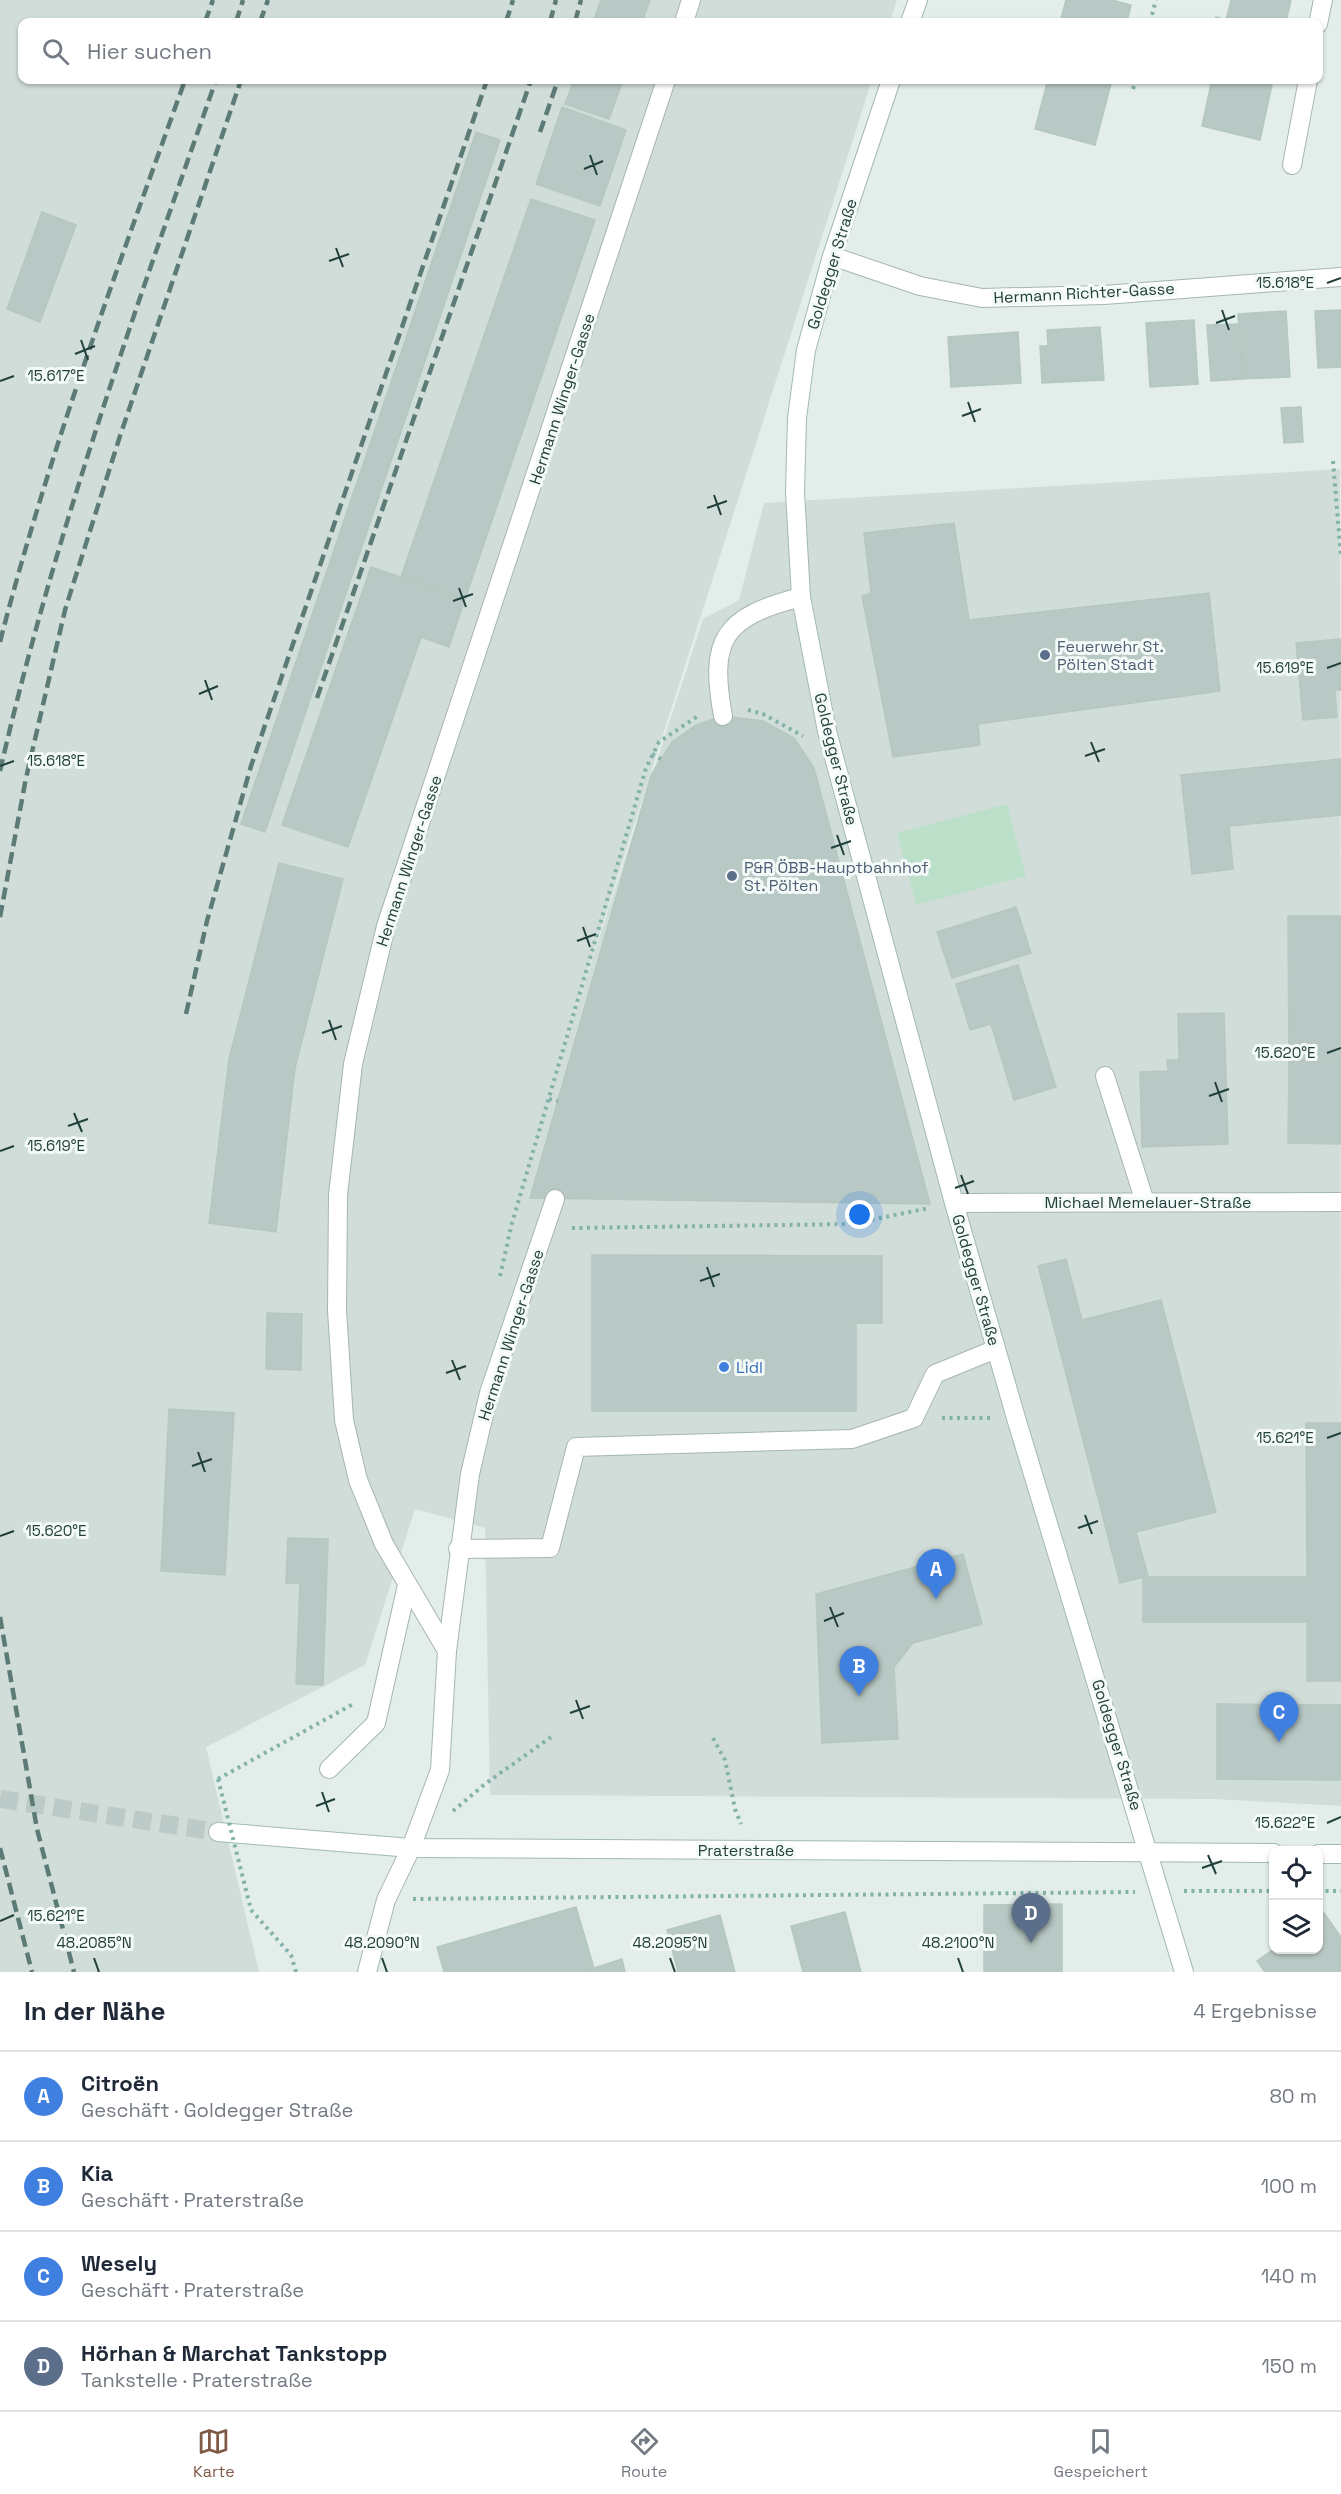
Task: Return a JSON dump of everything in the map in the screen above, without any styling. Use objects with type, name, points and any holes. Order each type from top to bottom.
[{"type":"main road","points":[[685,18],[691,0]]},
{"type":"main road","points":[[911,18],[918,0]]},
{"type":"main road","points":[[1319,18],[1323,0]]},
{"type":"main road","name":"Hermann Winger-Gasse","points":[[447,1650],[384,1544],[358,1480],[344,1420],[337,1310],[338,1195],[353,1064],[386,926],[665,84]]},
{"type":"main road","name":"Goldegger Straße","points":[[890,84],[832,256],[806,350],[797,418],[795,492],[801,597],[827,731],[954,1203],[1016,1418],[1184,1972]]},
{"type":"main road","points":[[1292,165],[1307,84]]},
{"type":"main road","name":"Hermann Richter-Gasse","points":[[832,256],[920,286],[981,298],[1104,295],[1341,277]]},
{"type":"main road","points":[[722,712],[717,681],[718,652],[726,636],[733,627],[769,607],[801,597]]},
{"type":"main road","points":[[1105,1076],[1145,1202]]},
{"type":"main road","name":"Hermann Winger-Gasse","points":[[367,1972],[386,1900],[411,1848],[440,1770],[447,1650],[458,1549],[470,1474],[489,1393],[555,1199]]},
{"type":"main road","name":"Michael Memelauer-Straße","points":[[954,1203],[1341,1202]]},
{"type":"main road","points":[[458,1549],[550,1548],[576,1447],[852,1439],[914,1418],[936,1374],[996,1349]]},
{"type":"main road","points":[[329,1769],[376,1723],[407,1585]]},
{"type":"main road","name":"Praterstraße","points":[[218,1832],[411,1848],[1269,1853]]},
{"type":"main road","points":[[1323,1854],[1341,1854]]},
{"type":"path","points":[[1151,18],[1156,0]]},
{"type":"path","points":[[1133,89],[1135,84]]},
{"type":"path","points":[[1333,461],[1341,556]]},
{"type":"path","points":[[500,1278],[512,1223],[652,754],[659,742],[672,730],[722,712],[742,708],[763,714],[802,736],[827,731]]},
{"type":"path","points":[[652,754],[661,759]]},
{"type":"path","points":[[549,1099],[558,1101]]},
{"type":"path","points":[[512,1223],[546,1229],[851,1224],[954,1203]]},
{"type":"path","points":[[914,1418],[1016,1418]]},
{"type":"path","points":[[296,1972],[291,1955],[251,1910],[218,1779],[358,1701]]},
{"type":"path","points":[[452,1812],[484,1784],[550,1737]]},
{"type":"path","points":[[712,1737],[725,1760],[735,1809],[753,1850]]},
{"type":"path","points":[[386,1900],[1269,1891]]},
{"type":"path","points":[[1323,1891],[1341,1891]]},
{"type":"shaded area","points":[[0,0],[897,0],[891,18],[18,18],[18,84],[871,84],[546,1101],[703,619],[739,600],[764,503],[1340,469],[1341,1806],[1215,1799],[490,1795],[485,1528],[415,1509],[365,1665],[206,1747],[259,1972],[0,1972]]},
{"type":"green space","points":[[1007,804],[1026,876],[916,905],[897,833]]},
{"type":"building","points":[[601,0],[650,0],[643,18],[594,18]]},
{"type":"building","points":[[1066,0],[1112,0],[1131,5],[1128,18],[1061,18]]},
{"type":"building","points":[[1231,0],[1291,0],[1287,18],[1226,18]]},
{"type":"building","points":[[572,84],[622,84],[609,119],[565,104]]},
{"type":"building","points":[[1047,84],[1111,84],[1095,145],[1035,129]]},
{"type":"building","points":[[1211,84],[1272,84],[1260,140],[1202,126]]},
{"type":"building","points":[[562,107],[626,130],[600,206],[536,184]]},
{"type":"building","points":[[476,132],[500,140],[265,832],[241,824]]},
{"type":"building","points":[[531,199],[595,220],[465,599],[401,577]]},
{"type":"building","points":[[42,212],[76,225],[40,322],[7,309]]},
{"type":"building","points":[[1341,310],[1341,367],[1318,368],[1315,311]]},
{"type":"building","points":[[1286,311],[1290,377],[1242,379],[1238,314]]},
{"type":"building","points":[[1194,320],[1198,384],[1150,387],[1146,323]]},
{"type":"building","points":[[1239,324],[1242,379],[1211,381],[1207,325]]},
{"type":"building","points":[[1100,327],[1104,380],[1042,383],[1040,346],[1048,346],[1047,330]]},
{"type":"building","points":[[1018,332],[1021,383],[951,387],[948,337]]},
{"type":"building","points":[[1301,407],[1303,442],[1284,443],[1281,408]]},
{"type":"building","name":"Feuerwehr St. Pölten Stadt","points":[[954,523],[969,620],[1209,593],[1220,691],[978,724],[980,745],[893,757],[862,596],[871,593],[864,533]]},
{"type":"building","points":[[371,567],[465,599],[449,647],[421,637],[348,847],[282,825]]},
{"type":"building","points":[[1341,639],[1341,690],[1335,690],[1337,717],[1303,720],[1296,643]]},
{"type":"building","name":"P&R ÖBB-Hauptbahnhof St. Pölten","points":[[723,716],[763,721],[794,738],[814,768],[930,1204],[530,1198],[651,775],[672,742],[696,725]]},
{"type":"building","points":[[1341,759],[1341,815],[1229,826],[1233,869],[1192,874],[1181,775]]},
{"type":"building","points":[[279,863],[343,879],[295,1068],[276,1232],[209,1223],[229,1059]]},
{"type":"building","points":[[1016,907],[1031,953],[952,978],[937,932]]},
{"type":"building","points":[[1288,916],[1341,916],[1341,1062],[1289,1062]]},
{"type":"building","points":[[1018,965],[1056,1087],[1014,1100],[991,1024],[970,1030],[956,984]]},
{"type":"building","points":[[1224,1013],[1228,1144],[1142,1147],[1140,1072],[1168,1071],[1167,1060],[1179,1060],[1178,1014]]},
{"type":"building","points":[[1289,1062],[1341,1062],[1341,1144],[1288,1143]]},
{"type":"building","name":"Lidl","points":[[592,1255],[882,1256],[882,1323],[856,1323],[856,1411],[592,1411]]},
{"type":"building","points":[[1066,1259],[1082,1320],[1161,1300],[1216,1512],[1136,1532],[1148,1576],[1120,1583],[1038,1266]]},
{"type":"building","points":[[267,1313],[302,1314],[301,1370],[266,1369]]},
{"type":"building","points":[[169,1409],[234,1413],[225,1575],[161,1571]]},
{"type":"building","points":[[1306,1423],[1341,1423],[1341,1681],[1307,1681],[1307,1622],[1143,1622],[1143,1577],[1307,1577]]},
{"type":"building","points":[[288,1538],[328,1539],[323,1685],[296,1684],[300,1583],[286,1583]]},
{"type":"building","points":[[963,1554],[982,1624],[913,1643],[894,1667],[898,1739],[822,1743],[816,1594]]},
{"type":"building","points":[[1217,1704],[1341,1705],[1341,1780],[1217,1779]]},
{"type":"building","points":[[1062,1904],[1062,1972],[984,1972],[984,1905]]},
{"type":"building","points":[[576,1907],[594,1968],[579,1972],[444,1972],[437,1947]]},
{"type":"building","points":[[845,1912],[861,1972],[803,1972],[791,1926]]},
{"type":"building","points":[[1323,1914],[1341,1937],[1341,1972],[1265,1972],[1257,1961],[1269,1953],[1323,1954]]},
{"type":"building","points":[[720,1915],[735,1972],[678,1972],[667,1930]]},
{"type":"building","points":[[622,1959],[625,1972],[582,1972],[594,1968]]},
{"type":"tunnel","points":[[0,1799],[218,1832]]},
{"type":"railway","points":[[206,18],[213,0]]},
{"type":"railway","points":[[237,18],[243,0]]},
{"type":"railway","points":[[261,18],[268,0]]},
{"type":"railway","points":[[507,18],[513,0]]},
{"type":"railway","points":[[551,18],[556,0]]},
{"type":"railway","points":[[576,18],[581,0]]},
{"type":"railway","points":[[0,642],[19,571],[63,429],[110,289],[184,84]]},
{"type":"railway","points":[[0,771],[45,596],[71,509],[127,337],[215,84]]},
{"type":"railway","points":[[0,917],[26,778],[65,610],[120,436],[240,84]]},
{"type":"railway","points":[[186,1014],[207,921],[251,766],[486,84]]},
{"type":"railway","points":[[317,698],[530,84]]},
{"type":"railway","points":[[540,132],[557,84]]},
{"type":"railway","points":[[0,1617],[37,1829],[74,1972]]},
{"type":"railway","points":[[0,1848],[32,1972]]},
{"type":"place","name":"Feuerwehr St. Pölten Stadt","points":[[1045,655]]},
{"type":"place","name":"P&R ÖBB-Hauptbahnhof St. Pölten","points":[[732,876]]},
{"type":"place","name":"Lidl","points":[[724,1367]]},
{"type":"place","name":"Citroën","points":[[936,1599]]},
{"type":"place","name":"Kia","points":[[859,1696]]},
{"type":"place","name":"Wesely","points":[[1279,1742]]},
{"type":"place","name":"Hörhan & Marchat Tankstopp","points":[[1031,1943]]}]
